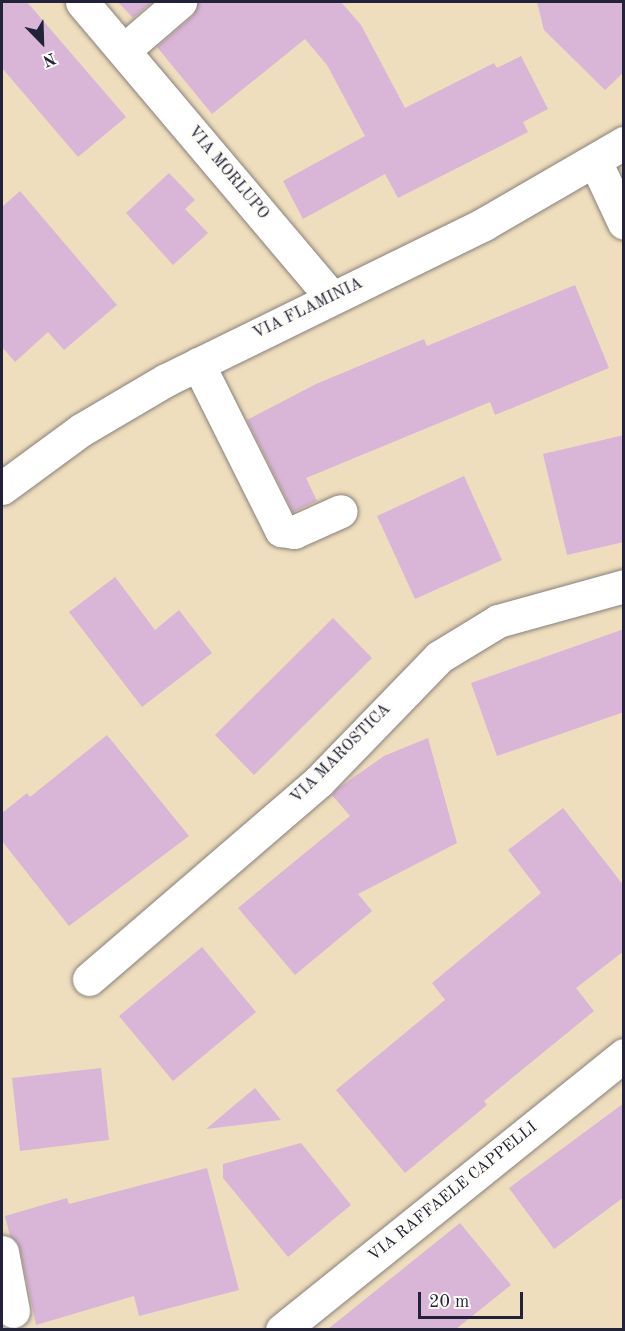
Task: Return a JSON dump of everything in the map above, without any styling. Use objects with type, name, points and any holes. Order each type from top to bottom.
[{"type":"street","name":"VIA MORLUPO","points":[[82,2],[331,297]]},
{"type":"street","points":[[124,50],[180,2]]},
{"type":"street","name":"VIA FLAMINIA","points":[[2,488],[81,430],[198,364],[484,224],[624,143]]},
{"type":"street","points":[[595,161],[624,223]]},
{"type":"street","points":[[198,364],[281,530],[294,532],[341,511]]},
{"type":"street","name":"VIA MAROSTICA","points":[[89,979],[318,782],[439,657],[498,621],[624,586]]},
{"type":"street","name":"VIA RAFFAELE CAPPELLI","points":[[282,1329],[624,1055]]},
{"type":"street","points":[[2,1252],[13,1311]]},
{"type":"building","points":[[2,2],[27,2],[126,117],[78,157],[2,68]]},
{"type":"building","points":[[118,2],[152,2],[133,18]]},
{"type":"building","points":[[198,2],[341,2],[361,25],[405,108],[494,63],[497,68],[521,56],[548,109],[523,122],[528,132],[398,198],[385,174],[303,219],[283,181],[365,136],[327,65],[305,39],[212,114],[157,47],[193,16]]},
{"type":"building","points":[[537,2],[624,2],[624,72],[605,90],[544,30]]},
{"type":"building","points":[[169,173],[195,200],[185,209],[208,233],[173,265],[126,213]]},
{"type":"building","points":[[20,191],[117,305],[64,350],[48,332],[15,362],[2,347],[2,207]]},
{"type":"building","points":[[575,285],[609,368],[495,415],[490,402],[306,478],[317,501],[293,512],[247,420],[316,384],[424,339],[427,346]]},
{"type":"building","points":[[624,435],[624,542],[567,555],[543,454]]},
{"type":"building","points":[[464,476],[502,560],[415,599],[377,516]]},
{"type":"building","points":[[115,577],[155,630],[179,610],[212,653],[142,707],[69,612]]},
{"type":"building","points":[[333,618],[372,658],[254,775],[215,735]]},
{"type":"building","points":[[624,629],[624,712],[497,756],[471,683]]},
{"type":"building","points":[[107,735],[189,836],[69,926],[2,841],[2,813],[27,793],[30,797]]},
{"type":"building","points":[[428,738],[457,843],[358,894],[372,911],[295,975],[238,908],[350,816],[332,795],[337,789],[384,756]]},
{"type":"building","points":[[563,808],[624,886],[624,951],[576,988],[594,1011],[484,1101],[487,1105],[405,1173],[336,1090],[445,1000],[432,983],[541,893],[508,850]]},
{"type":"building","points":[[202,947],[256,1012],[173,1081],[119,1016]]},
{"type":"building","points":[[101,1068],[109,1140],[20,1151],[12,1078]]},
{"type":"building","points":[[255,1088],[281,1120],[206,1129]]},
{"type":"building","points":[[624,1103],[624,1197],[554,1249],[509,1188]]},
{"type":"building","points":[[301,1143],[351,1205],[288,1257],[223,1178],[223,1164]]},
{"type":"building","points":[[207,1168],[239,1290],[139,1316],[134,1296],[36,1325],[20,1249],[10,1236],[5,1216],[67,1198],[69,1204]]},
{"type":"building","points":[[460,1223],[511,1285],[456,1329],[328,1329]]}]
